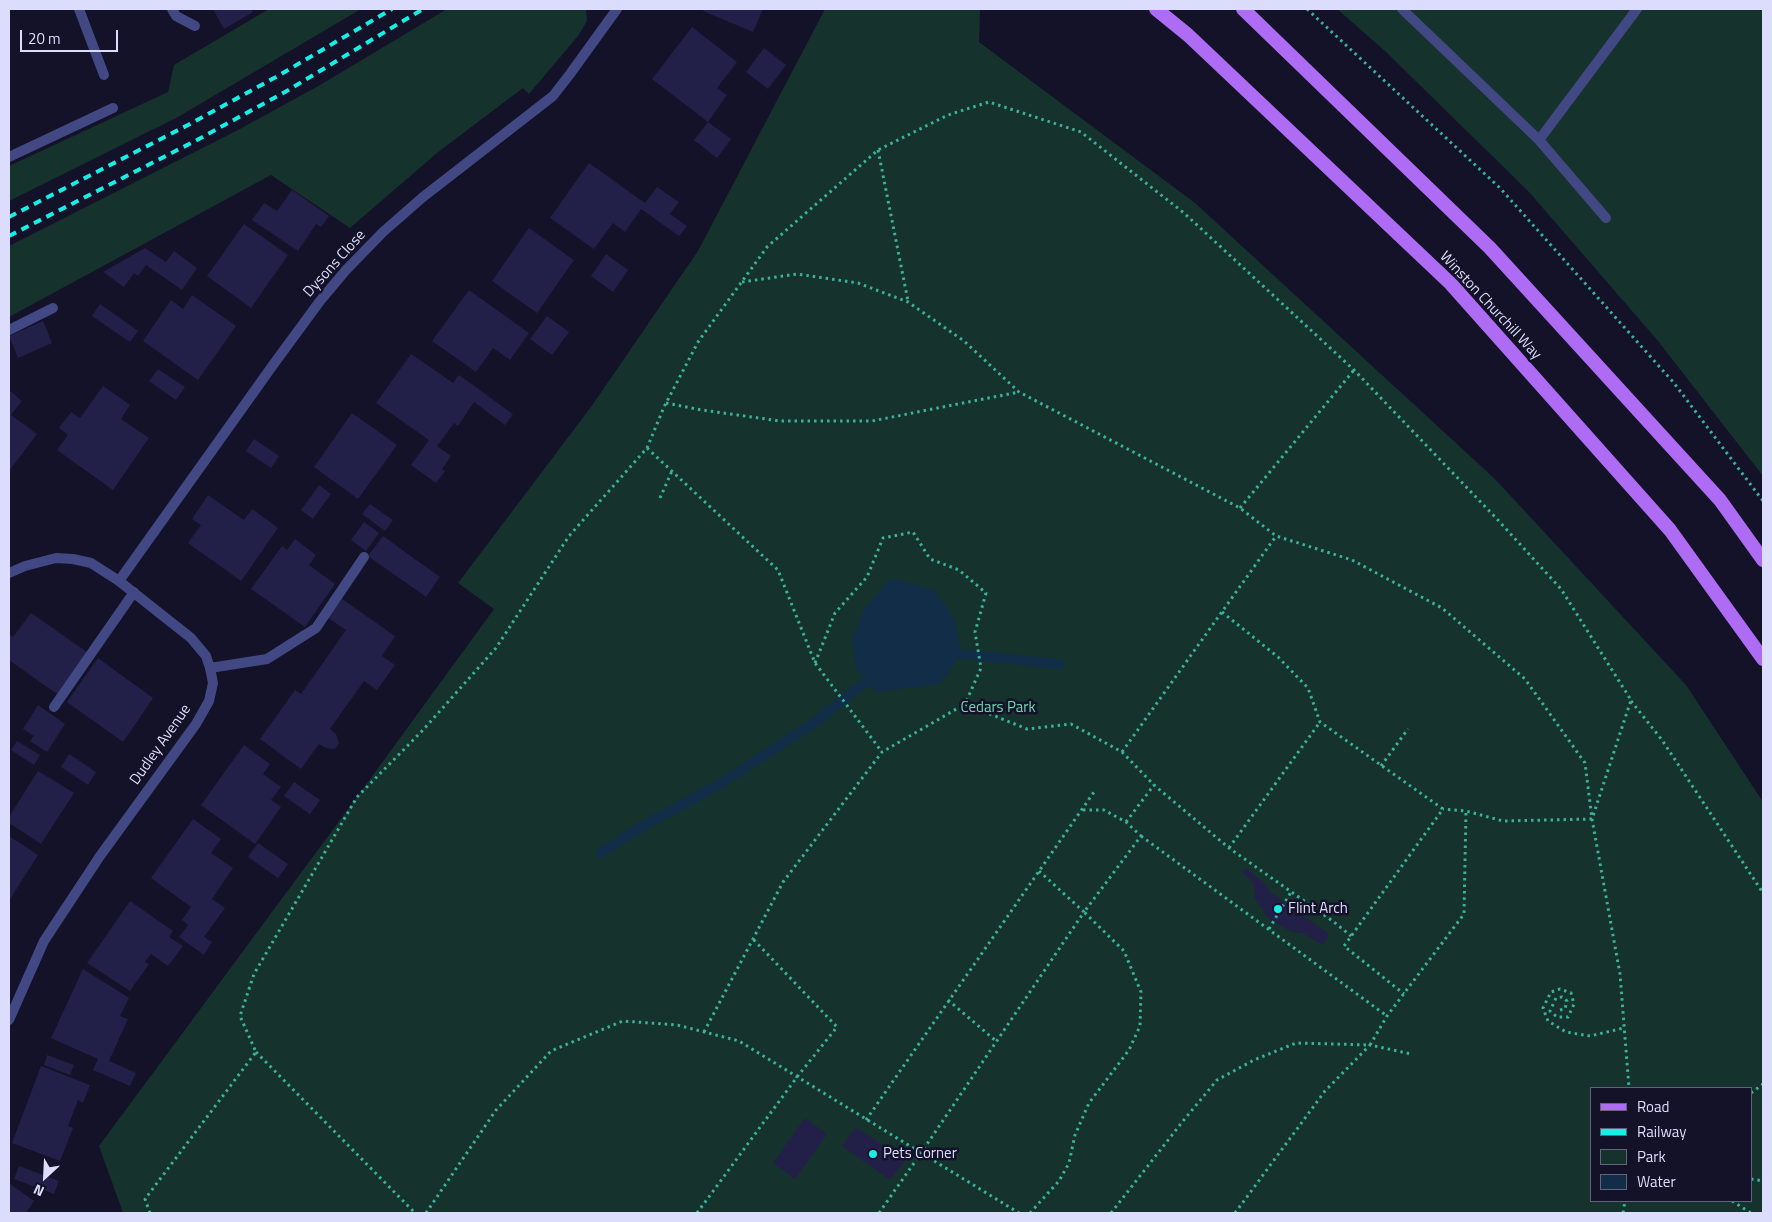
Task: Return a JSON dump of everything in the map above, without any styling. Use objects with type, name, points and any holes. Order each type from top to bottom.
[{"type":"main road","name":"Winston Churchill Way","points":[[1156,9],[1195,41],[1451,284],[1670,530],[1763,659]]},
{"type":"main road","points":[[1244,9],[1490,248],[1720,500],[1763,560]]},
{"type":"street","points":[[79,9],[104,75]]},
{"type":"street","points":[[172,9],[176,16],[195,26]]},
{"type":"street","name":"Dysons Close","points":[[119,581],[273,365],[320,301],[346,270],[383,232],[423,197],[552,96],[617,9]]},
{"type":"street","points":[[1402,9],[1539,140],[1606,218]]},
{"type":"street","points":[[1539,140],[1637,9]]},
{"type":"street","points":[[9,157],[113,108]]},
{"type":"street","points":[[9,330],[53,308]]},
{"type":"street","points":[[210,668],[267,659],[316,628],[364,557]]},
{"type":"street","name":"Dudley Avenue","points":[[9,573],[25,566],[56,558],[73,558],[91,563],[134,592],[191,638],[206,656],[213,682],[209,701],[196,724],[100,856],[44,941],[9,1020]]},
{"type":"street","points":[[54,707],[134,592]]},
{"type":"path","points":[[1308,9],[1500,188],[1674,383],[1763,501]]},
{"type":"path","points":[[415,1213],[256,1052],[240,1016],[254,974],[357,797],[424,730],[496,648],[569,536],[647,448],[666,402],[698,342],[766,247],[878,150],[948,116],[989,102],[1081,132],[1184,213],[1354,370],[1496,518],[1561,589],[1631,700],[1662,740],[1763,892]]},
{"type":"path","points":[[878,150],[908,302]]},
{"type":"path","points":[[742,282],[797,274],[858,283],[908,302],[964,341],[1019,392],[1240,508],[1276,536],[1352,560],[1442,608],[1525,680],[1585,763],[1592,819],[1620,974],[1629,1087]]},
{"type":"path","points":[[1240,508],[1354,370]]},
{"type":"path","points":[[666,402],[702,410],[780,421],[872,421],[1019,392]]},
{"type":"path","points":[[647,448],[778,570],[814,664],[882,752]]},
{"type":"path","points":[[660,498],[672,471]]},
{"type":"path","points":[[704,1032],[783,882],[882,752],[965,704],[981,668],[975,632],[986,593],[959,570],[930,559],[913,532],[884,538],[867,577],[835,613],[814,664]]},
{"type":"path","points":[[1122,752],[1276,536]]},
{"type":"path","points":[[1222,612],[1278,657],[1308,688],[1320,722],[1443,808],[1466,811],[1503,822],[1592,819]]},
{"type":"path","points":[[1592,819],[1631,700]]},
{"type":"path","points":[[965,704],[1027,729],[1071,724],[1122,752],[1154,785],[1229,848],[1351,936]]},
{"type":"path","points":[[1229,848],[1320,722]]},
{"type":"path","points":[[1381,766],[1408,729]]},
{"type":"path","points":[[1126,822],[1154,785]]},
{"type":"path","points":[[866,1120],[1094,792]]},
{"type":"path","points":[[1404,994],[1344,946],[1443,808]]},
{"type":"path","points":[[1080,810],[1104,810],[1126,822],[1141,836],[1387,1016]]},
{"type":"path","points":[[1235,1213],[1324,1091],[1370,1046],[1387,1016],[1464,914],[1466,811]]},
{"type":"path","points":[[879,1213],[1084,912],[1141,836]]},
{"type":"path","points":[[1030,1213],[1059,1181],[1069,1163],[1075,1134],[1089,1103],[1129,1050],[1140,1026],[1140,992],[1124,951],[1039,871]]},
{"type":"path","points":[[1269,929],[1291,892]]},
{"type":"path","points":[[697,1213],[797,1077],[838,1026],[753,939]]},
{"type":"path","points":[[1560,1010],[1565,1009],[1567,1001],[1562,997],[1556,998],[1550,1011],[1556,1017],[1568,1017],[1574,1004],[1571,993],[1560,989],[1551,992],[1543,1008],[1548,1021],[1566,1032],[1590,1036],[1624,1028]]},
{"type":"path","points":[[948,1000],[996,1041]]},
{"type":"path","points":[[426,1213],[496,1110],[551,1051],[622,1021],[677,1025],[739,1041],[1019,1213]]},
{"type":"path","points":[[1112,1213],[1217,1080],[1254,1060],[1296,1043],[1370,1046],[1411,1054]]},
{"type":"path","points":[[150,1213],[145,1199],[256,1052]]},
{"type":"path","points":[[1752,1092],[1763,1084]]},
{"type":"path","points":[[1734,1202],[1751,1213]]},
{"type":"green space","points":[[269,9],[361,9],[178,117],[9,201],[9,166],[168,92],[174,65]]},
{"type":"green space","points":[[447,9],[586,9],[587,21],[578,36],[529,94],[523,88],[437,153],[350,228],[271,175],[9,317],[9,246],[238,130],[320,85]]},
{"type":"green space","name":"Cedars Park","points":[[825,9],[980,9],[979,42],[1195,203],[1495,479],[1686,685],[1763,802],[1763,1213],[123,1213],[99,1146],[494,609],[458,583],[591,407],[698,251]]},
{"type":"green space","points":[[1337,9],[1763,9],[1763,476],[1658,341],[1529,192],[1385,51]]},
{"type":"water","points":[[891,578],[934,590],[955,620],[961,654],[940,684],[876,692],[856,669],[852,640],[864,609]]},
{"type":"building","points":[[213,9],[251,9],[253,12],[224,29]]},
{"type":"building","points":[[704,9],[763,9],[753,32],[703,11]]},
{"type":"building","points":[[692,27],[737,62],[717,88],[727,95],[708,122],[652,79]]},
{"type":"building","points":[[764,48],[786,65],[768,89],[746,72]]},
{"type":"building","points":[[708,122],[731,139],[717,158],[694,140]]},
{"type":"building","points":[[589,163],[645,203],[657,187],[679,202],[670,214],[687,226],[679,236],[641,209],[625,232],[613,223],[594,249],[550,218]]},
{"type":"building","points":[[292,190],[329,216],[321,227],[316,224],[298,251],[252,220],[264,203],[277,211]]},
{"type":"building","points":[[244,224],[288,255],[251,308],[207,276]]},
{"type":"building","points":[[529,228],[574,260],[537,313],[492,281]]},
{"type":"building","points":[[145,248],[166,262],[174,251],[197,268],[182,290],[146,265],[138,276],[134,273],[124,287],[103,272]]},
{"type":"building","points":[[606,254],[628,270],[613,292],[591,276]]},
{"type":"building","points":[[469,290],[529,333],[510,360],[493,348],[476,372],[432,341]]},
{"type":"building","points":[[192,295],[236,326],[198,380],[143,341],[171,300],[183,309]]},
{"type":"building","points":[[100,304],[138,331],[130,342],[92,316]]},
{"type":"building","points":[[547,316],[569,332],[552,355],[530,339]]},
{"type":"building","points":[[43,321],[52,343],[18,358],[9,336]]},
{"type":"building","points":[[411,354],[453,383],[459,375],[513,414],[505,425],[474,402],[458,426],[454,423],[437,446],[451,456],[442,469],[445,471],[436,483],[411,465],[429,440],[376,403]]},
{"type":"building","points":[[158,369],[185,387],[176,400],[149,381]]},
{"type":"building","points":[[103,386],[130,405],[121,419],[149,438],[113,490],[57,450],[68,435],[59,428],[71,412],[80,418]]},
{"type":"building","points":[[9,390],[22,401],[11,415],[37,434],[9,471]]},
{"type":"building","points":[[352,413],[397,445],[358,499],[314,467]]},
{"type":"building","points":[[254,439],[279,456],[271,468],[246,451]]},
{"type":"building","points":[[319,485],[331,494],[313,519],[301,510]]},
{"type":"building","points":[[208,495],[244,520],[252,509],[278,528],[241,581],[188,543],[201,525],[192,519]]},
{"type":"building","points":[[370,504],[393,520],[385,531],[362,514]]},
{"type":"building","points":[[364,522],[379,533],[366,551],[351,540]]},
{"type":"building","points":[[383,536],[440,577],[426,597],[368,556]]},
{"type":"building","points":[[295,539],[316,555],[309,565],[335,584],[305,627],[251,589],[282,546],[287,550]]},
{"type":"building","points":[[342,599],[395,636],[382,656],[395,665],[377,690],[364,681],[330,729],[336,734],[339,743],[335,749],[326,748],[319,744],[301,769],[260,739],[295,690],[301,694],[346,630],[328,618]]},
{"type":"building","points":[[31,613],[87,652],[57,694],[9,660],[9,634],[13,637]]},
{"type":"building","points":[[98,658],[153,698],[123,742],[67,702]]},
{"type":"building","points":[[38,705],[65,724],[47,752],[30,741],[34,736],[23,729]]},
{"type":"building","points":[[17,741],[40,755],[34,765],[11,750]]},
{"type":"building","points":[[244,745],[270,764],[263,774],[281,787],[271,800],[281,807],[255,844],[201,805]]},
{"type":"building","points":[[69,754],[96,772],[88,785],[61,767]]},
{"type":"building","points":[[38,771],[74,793],[41,844],[9,823],[9,817]]},
{"type":"building","points":[[294,782],[320,800],[310,814],[284,796]]},
{"type":"building","points":[[193,819],[221,839],[211,853],[233,868],[212,899],[225,908],[204,937],[212,942],[204,955],[179,937],[188,925],[182,920],[191,907],[151,878]]},
{"type":"building","points":[[9,836],[38,855],[9,901]]},
{"type":"building","points":[[258,843],[288,864],[278,878],[248,857]]},
{"type":"building","name":"Flint Arch","points":[[1246,868],[1264,883],[1271,893],[1329,934],[1323,945],[1303,933],[1292,932],[1269,919],[1255,899],[1253,882],[1242,872]]},
{"type":"building","points":[[130,901],[173,931],[169,937],[183,946],[168,966],[151,954],[145,962],[149,964],[130,991],[87,963]]},
{"type":"building","points":[[83,969],[129,998],[120,1016],[128,1019],[109,1061],[136,1073],[130,1086],[93,1070],[98,1059],[51,1038]]},
{"type":"building","points":[[47,1055],[74,1065],[70,1075],[44,1065]]},
{"type":"building","points":[[41,1066],[90,1085],[83,1103],[78,1100],[68,1126],[73,1128],[60,1161],[12,1143]]},
{"type":"building","points":[[805,1118],[827,1134],[795,1179],[773,1163]]},
{"type":"building","name":"Pets Corner","points":[[856,1127],[905,1161],[890,1180],[842,1146]]},
{"type":"building","points":[[19,1166],[59,1181],[54,1194],[14,1179]]},
{"type":"building","points":[[9,1183],[34,1201],[26,1213],[9,1213]]},
{"type":"waterway","points":[[961,654],[1060,664]]},
{"type":"waterway","points":[[601,853],[636,830],[725,781],[815,722],[867,681]]},
{"type":"railway","points":[[9,217],[188,125],[276,77],[392,9]]},
{"type":"railway","points":[[9,236],[197,140],[285,92],[423,9]]},
{"type":"place","name":"Flint Arch","points":[[1278,909]]},
{"type":"place","name":"Pets Corner","points":[[873,1154]]}]
